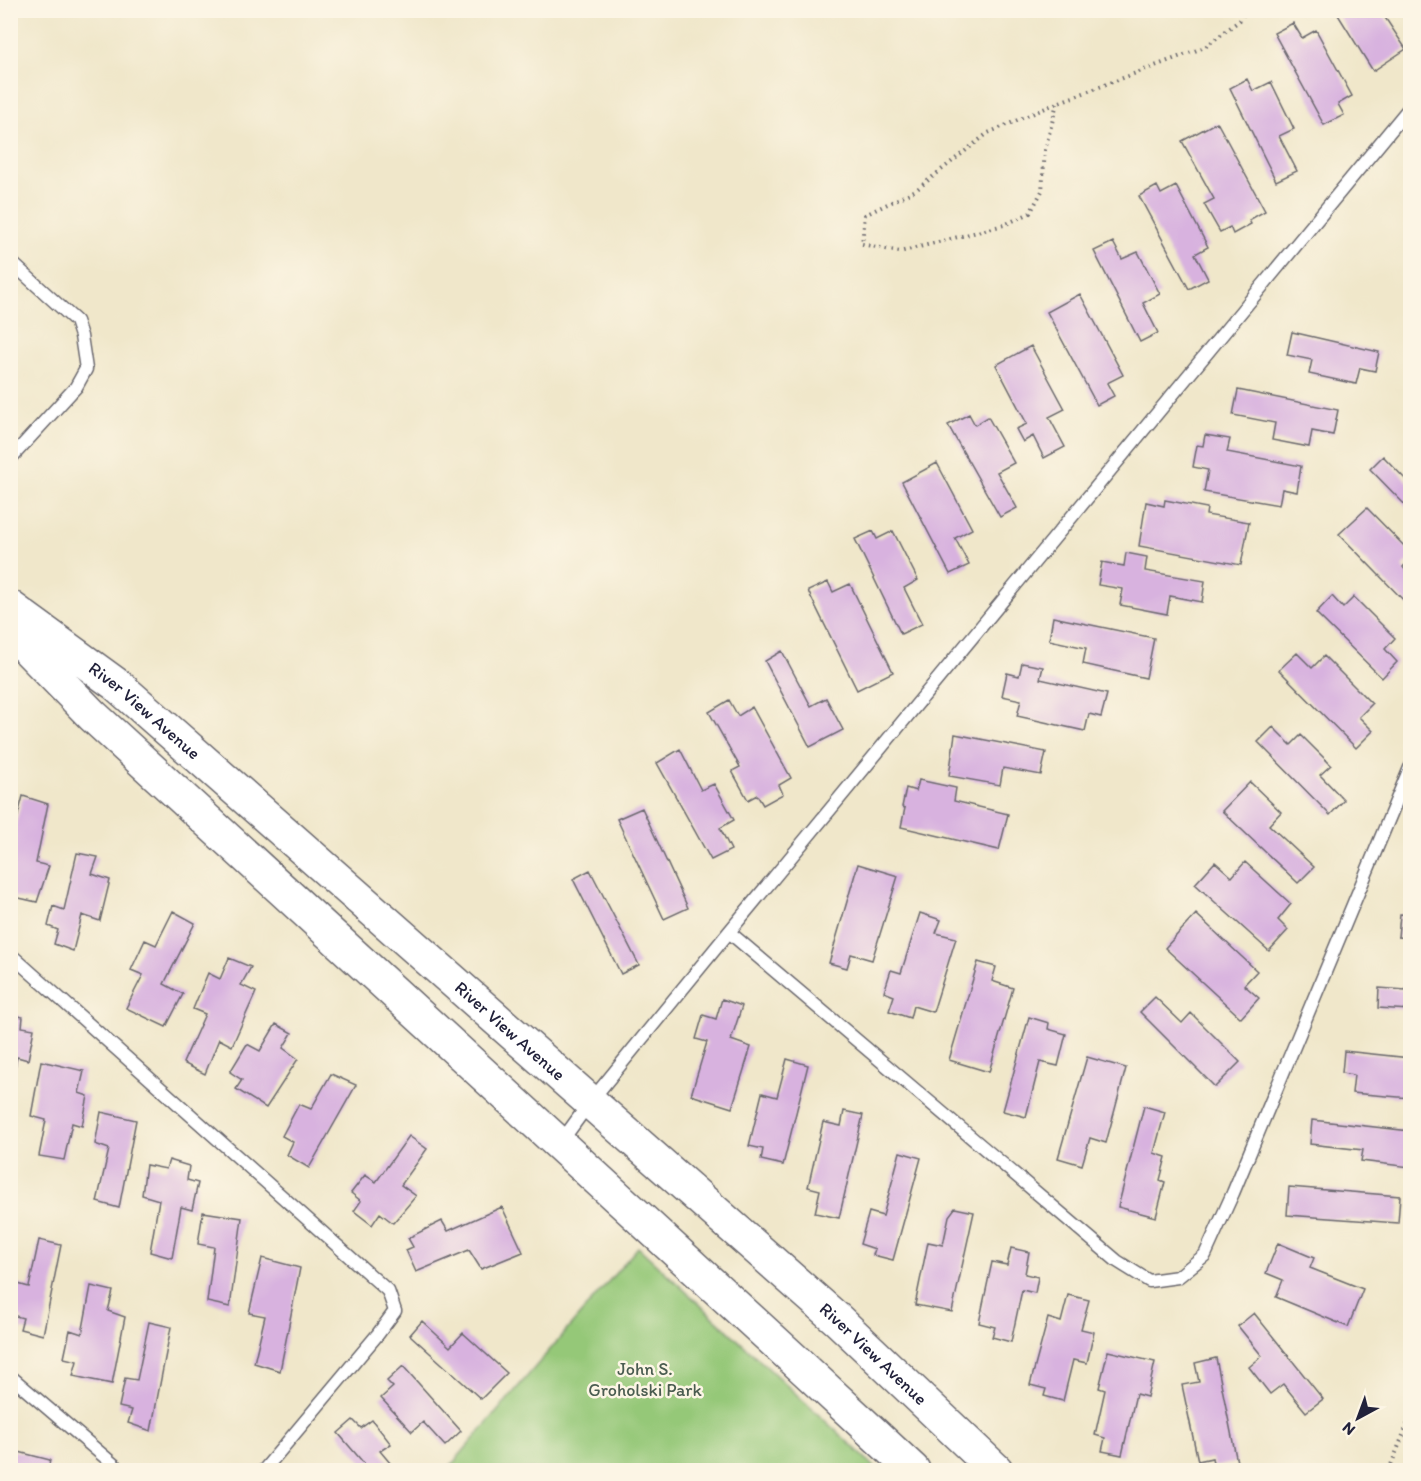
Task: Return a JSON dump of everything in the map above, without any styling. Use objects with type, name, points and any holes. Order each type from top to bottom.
[{"type":"main road","name":"River View Avenue","points":[[10,607],[117,686],[838,1320],[996,1470]]},
{"type":"main road","name":"River View Avenue","points":[[10,631],[92,716],[912,1470]]},
{"type":"lane","points":[[558,1145],[590,1102],[729,932],[1410,107]]},
{"type":"lane","points":[[10,261],[76,321],[81,336],[86,369],[76,387],[10,459]]},
{"type":"lane","points":[[729,932],[1117,1261],[1149,1281],[1178,1276],[1205,1255],[1410,768]]},
{"type":"lane","points":[[10,954],[388,1291],[395,1311],[264,1470]]},
{"type":"lane","points":[[10,1376],[120,1470]]},
{"type":"path","points":[[1058,103],[1045,150],[1042,191],[1030,213],[1004,225],[900,252],[862,243],[865,215],[916,190],[988,133],[1058,103],[1205,47],[1240,20],[1246,10]]},
{"type":"path","points":[[1389,1470],[1410,1418]]},
{"type":"green space","name":"John S. Groholski Park","points":[[638,1247],[878,1470],[447,1470]]},
{"type":"building","points":[[1335,10],[1380,10],[1406,49],[1373,71]]},
{"type":"building","points":[[1293,23],[1302,38],[1316,30],[1352,96],[1338,104],[1344,115],[1324,125],[1274,33]]},
{"type":"building","points":[[1247,79],[1253,91],[1271,82],[1294,129],[1279,136],[1297,171],[1276,181],[1230,88]]},
{"type":"building","points":[[1217,122],[1265,211],[1249,220],[1251,224],[1233,234],[1230,227],[1220,232],[1204,204],[1214,199],[1182,141]]},
{"type":"building","points":[[1157,186],[1161,194],[1176,186],[1208,247],[1195,254],[1208,279],[1189,289],[1139,196]]},
{"type":"building","points":[[1113,242],[1122,259],[1138,252],[1160,294],[1143,303],[1158,333],[1140,342],[1094,251]]},
{"type":"building","points":[[1080,294],[1123,375],[1107,383],[1114,396],[1097,405],[1047,312]]},
{"type":"building","points":[[1292,332],[1379,352],[1375,371],[1360,368],[1356,384],[1309,374],[1312,360],[1287,355]]},
{"type":"building","points":[[1031,346],[1065,409],[1049,417],[1065,447],[1044,458],[1033,436],[1023,442],[1016,429],[1027,424],[996,365]]},
{"type":"building","points":[[1238,390],[1338,410],[1333,435],[1312,431],[1309,447],[1272,440],[1275,423],[1233,415]]},
{"type":"building","points":[[969,414],[975,425],[988,417],[1014,463],[997,472],[1017,508],[1000,517],[948,425]]},
{"type":"building","points":[[1205,435],[1230,439],[1227,452],[1301,466],[1297,492],[1282,489],[1279,505],[1204,492],[1208,470],[1193,467],[1197,445],[1203,446]]},
{"type":"building","points":[[1383,456],[1410,484],[1410,510],[1370,469]]},
{"type":"building","points":[[937,463],[972,529],[955,538],[969,565],[950,574],[902,482]]},
{"type":"building","points":[[1165,500],[1207,508],[1206,515],[1249,522],[1241,565],[1139,546],[1146,502],[1164,506]]},
{"type":"building","points":[[1367,508],[1410,552],[1410,559],[1403,567],[1410,576],[1410,607],[1339,534]]},
{"type":"building","points":[[873,531],[877,539],[893,531],[918,580],[904,588],[922,624],[901,634],[855,539]]},
{"type":"building","points":[[1126,553],[1147,557],[1145,571],[1205,581],[1202,602],[1170,596],[1167,614],[1120,605],[1123,589],[1098,585],[1102,562],[1124,566]]},
{"type":"building","points":[[828,582],[833,592],[850,584],[893,672],[857,690],[808,591]]},
{"type":"building","points":[[1332,596],[1343,608],[1354,597],[1395,638],[1385,649],[1397,662],[1382,678],[1316,613]]},
{"type":"building","points":[[1053,617],[1154,638],[1146,678],[1083,664],[1086,648],[1049,640]]},
{"type":"building","points":[[782,651],[811,706],[826,698],[843,730],[810,747],[765,661]]},
{"type":"building","points":[[1297,653],[1312,668],[1324,656],[1372,704],[1359,717],[1373,731],[1356,748],[1279,670]]},
{"type":"building","points":[[1022,663],[1043,667],[1040,679],[1107,694],[1101,717],[1089,714],[1085,731],[1017,716],[1021,700],[1002,696],[1007,673],[1019,676]]},
{"type":"building","points":[[729,700],[738,716],[752,707],[791,778],[779,785],[783,794],[763,805],[757,795],[748,800],[732,771],[740,767],[709,712]]},
{"type":"building","points":[[1273,727],[1291,745],[1301,735],[1331,765],[1320,775],[1344,800],[1330,815],[1258,742]]},
{"type":"building","points":[[955,734],[1046,752],[1041,775],[1003,768],[1000,785],[949,776]]},
{"type":"building","points":[[680,749],[701,790],[714,784],[734,820],[720,828],[731,850],[711,860],[657,763]]},
{"type":"building","points":[[919,780],[956,788],[954,801],[1008,814],[999,850],[901,827],[906,788],[916,791]]},
{"type":"building","points":[[1250,782],[1281,812],[1269,825],[1314,867],[1298,883],[1222,811]]},
{"type":"building","points":[[23,796],[48,804],[36,863],[49,866],[37,902],[10,896],[10,845]]},
{"type":"building","points":[[642,808],[688,908],[664,919],[617,819]]},
{"type":"building","points":[[77,853],[98,857],[92,874],[110,880],[100,921],[82,915],[73,951],[54,944],[58,930],[48,926],[53,906],[64,910]]},
{"type":"building","points":[[1215,862],[1232,877],[1245,862],[1291,904],[1278,920],[1288,930],[1269,951],[1195,884]]},
{"type":"building","points":[[858,864],[898,876],[872,960],[851,954],[847,968],[829,963]]},
{"type":"building","points":[[590,870],[639,965],[621,974],[573,879]]},
{"type":"building","points":[[173,911],[195,923],[164,984],[183,994],[166,1027],[126,1008],[143,975],[131,970],[145,940],[156,945]]},
{"type":"building","points":[[920,913],[941,920],[936,933],[956,938],[933,1012],[913,1006],[910,1018],[889,1011],[894,996],[884,992],[891,970],[901,973]]},
{"type":"building","points":[[1196,914],[1257,971],[1244,985],[1259,998],[1241,1018],[1165,948]]},
{"type":"building","points":[[1400,914],[1410,915],[1410,938],[1398,937]]},
{"type":"building","points":[[229,958],[251,967],[241,985],[256,992],[232,1046],[219,1039],[205,1074],[183,1063],[205,1014],[193,1009],[208,973],[220,979]]},
{"type":"building","points":[[978,962],[996,967],[992,981],[1013,988],[989,1072],[949,1060]]},
{"type":"building","points":[[1407,977],[1410,977],[1410,1010],[1378,1008],[1379,988],[1406,990]]},
{"type":"building","points":[[1155,997],[1182,1023],[1191,1013],[1240,1062],[1215,1087],[1140,1012]]},
{"type":"building","points":[[722,999],[742,1006],[731,1040],[751,1047],[732,1108],[691,1095],[707,1042],[696,1039],[703,1015],[716,1019]]},
{"type":"building","points":[[10,1014],[23,1017],[22,1027],[34,1029],[28,1060],[17,1057],[12,1083]]},
{"type":"building","points":[[1029,1017],[1049,1023],[1048,1029],[1066,1034],[1058,1066],[1040,1062],[1026,1117],[1003,1111]]},
{"type":"building","points":[[276,1024],[292,1033],[283,1048],[298,1059],[266,1108],[236,1089],[242,1080],[230,1072],[247,1044],[260,1051]]},
{"type":"building","points":[[1344,1051],[1410,1058],[1410,1098],[1352,1093],[1354,1075],[1342,1073]]},
{"type":"building","points":[[1087,1057],[1126,1068],[1106,1143],[1090,1138],[1082,1165],[1058,1158]]},
{"type":"building","points":[[787,1059],[808,1065],[783,1165],[761,1160],[763,1149],[749,1146],[762,1093],[777,1097]]},
{"type":"building","points":[[41,1061],[84,1071],[79,1093],[88,1096],[82,1126],[72,1123],[64,1160],[39,1156],[46,1120],[31,1116]]},
{"type":"building","points":[[331,1074],[356,1085],[309,1168],[287,1155],[293,1142],[282,1136],[299,1104],[311,1109]]},
{"type":"building","points":[[1144,1106],[1165,1112],[1154,1153],[1166,1157],[1160,1180],[1165,1182],[1156,1217],[1118,1207]]},
{"type":"building","points":[[844,1111],[863,1115],[839,1218],[815,1213],[820,1190],[808,1187],[823,1122],[841,1126]]},
{"type":"building","points":[[101,1112],[136,1120],[119,1208],[97,1202],[109,1149],[95,1144]]},
{"type":"building","points":[[1312,1120],[1410,1131],[1410,1167],[1361,1161],[1363,1150],[1310,1144]]},
{"type":"building","points":[[409,1136],[427,1149],[401,1185],[416,1196],[393,1223],[380,1213],[372,1225],[354,1211],[361,1201],[351,1193],[365,1175],[376,1182]]},
{"type":"building","points":[[900,1152],[921,1158],[893,1260],[873,1255],[875,1249],[860,1244],[869,1212],[883,1216]]},
{"type":"building","points":[[169,1160],[189,1166],[187,1180],[198,1183],[192,1210],[181,1207],[172,1258],[150,1252],[159,1200],[142,1195],[146,1165],[166,1169]]},
{"type":"building","points":[[1289,1187],[1400,1196],[1398,1223],[1287,1215]]},
{"type":"building","points":[[502,1207],[523,1252],[481,1269],[469,1250],[416,1272],[406,1250],[413,1247],[408,1238],[442,1221],[448,1231]]},
{"type":"building","points":[[955,1208],[974,1212],[952,1312],[915,1305],[928,1242],[943,1245],[949,1216]]},
{"type":"building","points":[[203,1212],[242,1218],[230,1307],[207,1302],[214,1247],[198,1244]]},
{"type":"building","points":[[39,1240],[61,1245],[43,1335],[20,1329],[23,1318],[12,1315],[18,1284],[29,1287]]},
{"type":"building","points":[[1278,1243],[1314,1258],[1310,1268],[1363,1289],[1348,1327],[1276,1297],[1283,1280],[1266,1273]]},
{"type":"building","points":[[1011,1248],[1029,1252],[1025,1274],[1038,1277],[1035,1293],[1022,1290],[1011,1342],[992,1337],[995,1327],[979,1323],[992,1262],[1007,1265]]},
{"type":"building","points":[[262,1258],[300,1268],[280,1371],[254,1363],[265,1316],[249,1313]]},
{"type":"building","points":[[91,1286],[113,1291],[108,1311],[125,1317],[112,1384],[73,1376],[77,1361],[64,1358],[70,1330],[82,1334]]},
{"type":"building","points":[[1068,1295],[1089,1300],[1081,1329],[1094,1332],[1087,1363],[1073,1360],[1063,1401],[1044,1396],[1046,1389],[1030,1385],[1048,1318],[1061,1322]]},
{"type":"building","points":[[1254,1313],[1323,1399],[1306,1412],[1283,1384],[1270,1394],[1249,1367],[1262,1356],[1238,1326]]},
{"type":"building","points":[[422,1321],[450,1347],[463,1333],[507,1373],[481,1399],[410,1335]]},
{"type":"building","points":[[149,1322],[171,1327],[151,1431],[128,1423],[132,1410],[119,1407],[125,1378],[137,1380]]},
{"type":"building","points":[[1108,1351],[1155,1362],[1147,1397],[1136,1394],[1122,1455],[1102,1451],[1105,1438],[1095,1435],[1105,1390],[1099,1388]]},
{"type":"building","points":[[1216,1358],[1237,1462],[1214,1467],[1212,1458],[1198,1461],[1182,1385],[1199,1382],[1195,1363]]},
{"type":"building","points":[[403,1366],[461,1431],[445,1446],[423,1422],[412,1432],[381,1398],[393,1387],[387,1381]]},
{"type":"building","points":[[353,1420],[361,1428],[372,1420],[391,1444],[380,1451],[396,1470],[365,1470],[368,1468],[338,1433]]},
{"type":"building","points":[[11,1450],[50,1460],[48,1470],[10,1470]]}]
